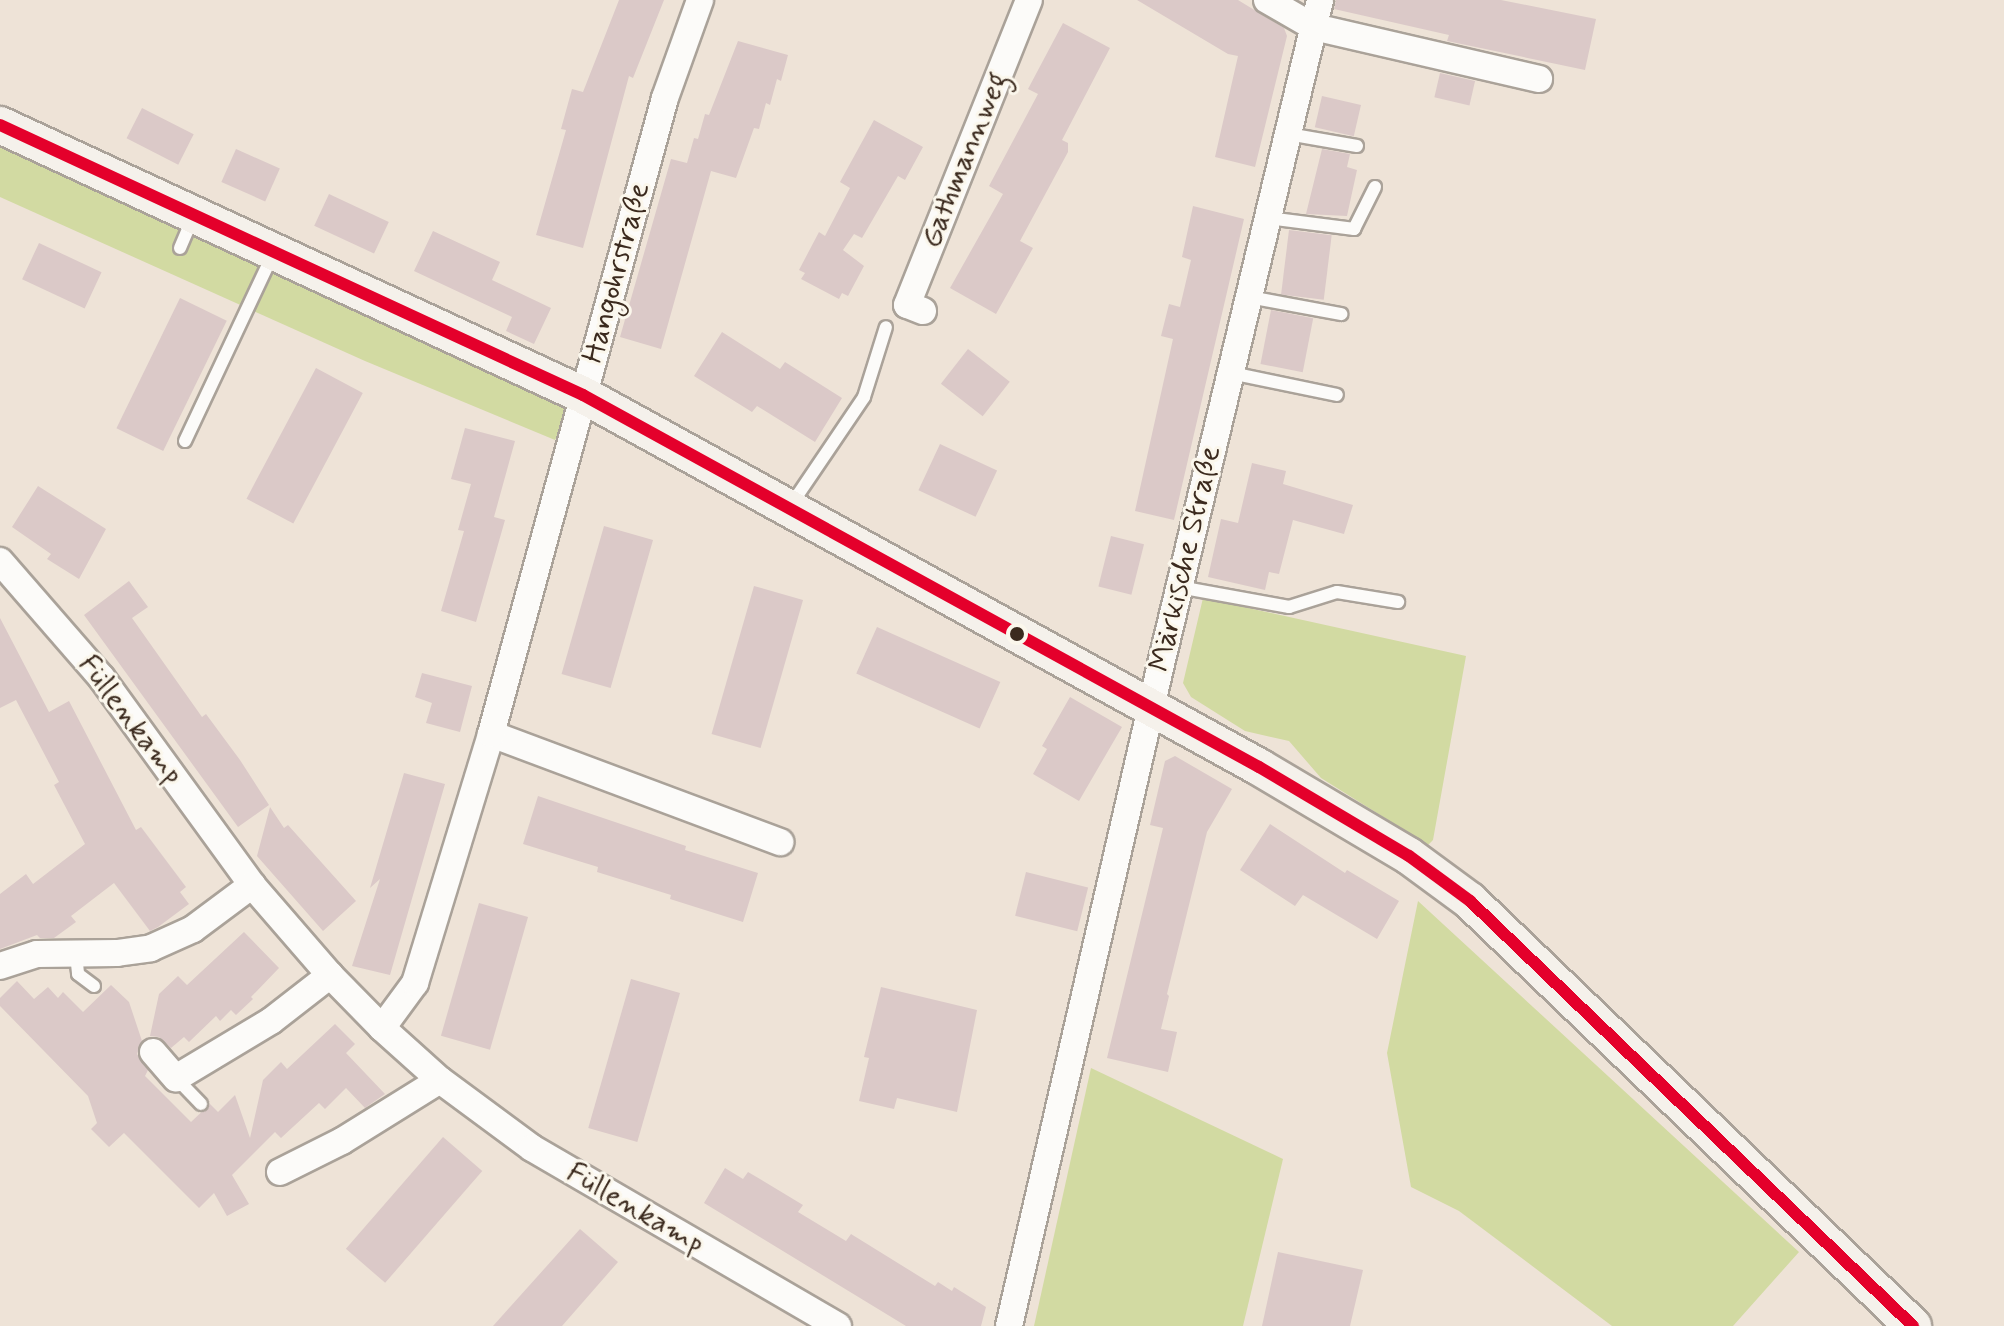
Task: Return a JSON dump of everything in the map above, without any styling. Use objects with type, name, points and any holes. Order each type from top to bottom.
[{"type":"main road","points":[[0,125],[583,395],[1151,709],[1395,848],[1470,901],[1913,1326]]},
{"type":"street","name":"Hangohrstraße","points":[[382,1028],[415,983],[491,734],[665,98],[700,0]]},
{"type":"street","name":"Gathmannweg","points":[[923,311],[907,305],[1029,0]]},
{"type":"street","points":[[1267,0],[1314,27],[1539,79]]},
{"type":"street","name":"Märkische Straße","points":[[1009,1326],[1179,587],[1320,0]]},
{"type":"street","name":"Füllenkamp","points":[[0,561],[101,677],[252,885],[330,975],[382,1028],[440,1080],[532,1148],[838,1326]]},
{"type":"street","points":[[491,734],[780,842]]},
{"type":"street","points":[[0,966],[37,954],[151,948],[193,929],[252,885]]},
{"type":"street","points":[[153,1052],[176,1078],[271,1021],[330,975]]},
{"type":"street","points":[[280,1172],[342,1141],[440,1080]]},
{"type":"lane","points":[[1288,134],[1357,146]]},
{"type":"lane","points":[[1268,218],[1354,229],[1375,187]]},
{"type":"lane","points":[[180,248],[195,215]]},
{"type":"lane","points":[[185,441],[275,251]]},
{"type":"lane","points":[[1249,297],[1341,314]]},
{"type":"lane","points":[[789,508],[864,397],[886,327]]},
{"type":"lane","points":[[1231,373],[1337,395]]},
{"type":"lane","points":[[1179,587],[1289,607],[1337,592],[1398,602]]},
{"type":"lane","points":[[76,954],[78,974],[94,986]]},
{"type":"lane","points":[[176,1078],[201,1104]]},
{"type":"green space","points":[[0,131],[579,396],[555,440],[365,361],[0,197]]},
{"type":"green space","points":[[1203,598],[1466,656],[1433,840],[1428,845],[1321,778],[1289,741],[1245,731],[1191,697],[1183,683]]},
{"type":"green space","points":[[1418,901],[1799,1252],[1733,1326],[1612,1326],[1459,1211],[1411,1187],[1387,1053]]},
{"type":"green space","points":[[1091,1068],[1283,1159],[1243,1326],[1034,1326]]},
{"type":"building","points":[[619,0],[664,0],[633,78],[629,76],[583,248],[536,235],[566,130],[561,129],[572,89],[583,92]]},
{"type":"building","points":[[1137,0],[1238,0],[1284,28],[1287,36],[1255,167],[1215,157],[1238,56],[1228,54]]},
{"type":"building","points":[[1336,0],[1501,0],[1596,19],[1585,70],[1447,41],[1449,35],[1334,9]]},
{"type":"building","points":[[1063,23],[1110,48],[1062,140],[1068,143],[1068,152],[1020,241],[1033,248],[996,314],[950,288],[1003,194],[989,186],[1038,94],[1028,89]]},
{"type":"building","points":[[738,41],[788,55],[781,81],[777,79],[759,129],[754,128],[736,178],[711,171],[661,349],[620,337],[671,159],[687,163],[694,138],[698,139],[705,114],[709,115]]},
{"type":"building","points":[[1440,73],[1475,81],[1469,105],[1434,97]]},
{"type":"building","points":[[1322,96],[1361,105],[1354,136],[1315,127]]},
{"type":"building","points":[[142,108],[194,134],[178,165],[127,138]]},
{"type":"building","points":[[874,120],[923,147],[905,180],[898,176],[862,238],[854,234],[843,250],[864,266],[848,296],[842,293],[839,299],[801,279],[805,273],[799,270],[819,232],[825,236],[850,188],[840,182]]},
{"type":"building","points":[[236,149],[280,169],[265,201],[221,182]]},
{"type":"building","points":[[1322,149],[1350,154],[1347,167],[1357,170],[1347,216],[1306,214]]},
{"type":"building","points":[[329,194],[389,222],[374,254],[314,226]]},
{"type":"building","points":[[1193,206],[1244,219],[1174,520],[1135,511],[1173,339],[1161,336],[1169,304],[1180,307],[1191,260],[1182,257]]},
{"type":"building","points":[[1289,230],[1332,235],[1324,300],[1281,295]]},
{"type":"building","points":[[433,231],[500,262],[492,280],[551,308],[534,344],[506,331],[512,317],[414,271]]},
{"type":"building","points":[[39,243],[102,272],[85,308],[22,279]]},
{"type":"building","points":[[180,298],[227,321],[163,451],[116,428]]},
{"type":"building","points":[[1271,310],[1313,318],[1303,372],[1261,364]]},
{"type":"building","points":[[722,332],[780,369],[785,362],[842,398],[815,442],[757,406],[752,412],[694,376]]},
{"type":"building","points":[[968,349],[1010,382],[983,416],[941,384]]},
{"type":"building","points":[[316,368],[363,393],[293,524],[247,499]]},
{"type":"building","points":[[465,428],[515,441],[494,517],[505,520],[476,622],[441,611],[464,531],[458,530],[471,484],[451,479]]},
{"type":"building","points":[[940,444],[997,471],[976,517],[918,490]]},
{"type":"building","points":[[1252,463],[1286,471],[1283,484],[1353,505],[1344,534],[1293,520],[1279,574],[1269,572],[1265,590],[1208,577],[1221,519],[1238,523]]},
{"type":"building","points":[[38,486],[106,529],[79,579],[47,559],[51,554],[12,527]]},
{"type":"building","points":[[604,526],[653,540],[611,688],[562,674]]},
{"type":"building","points":[[1111,536],[1144,544],[1131,595],[1098,586]]},
{"type":"building","points":[[129,581],[148,607],[132,618],[202,717],[206,714],[240,760],[269,805],[238,827],[84,615]]},
{"type":"building","points":[[754,586],[803,600],[761,748],[712,734]]},
{"type":"building","points":[[0,618],[49,712],[69,701],[136,830],[141,827],[186,887],[180,892],[189,904],[150,931],[114,883],[71,916],[76,922],[54,938],[40,938],[37,935],[0,949],[0,894],[26,874],[33,884],[85,844],[54,785],[59,782],[16,700],[0,708]]},
{"type":"building","points":[[877,627],[1000,682],[980,729],[856,674]]},
{"type":"building","points":[[422,673],[472,686],[460,732],[426,723],[432,703],[415,697]]},
{"type":"building","points":[[1070,697],[1122,727],[1079,801],[1033,774],[1047,749],[1042,746]]},
{"type":"building","points":[[1175,756],[1232,789],[1207,832],[1167,994],[1161,1029],[1177,1032],[1168,1072],[1107,1058],[1163,828],[1150,825],[1165,761]]},
{"type":"building","points":[[404,773],[445,784],[390,975],[352,966],[380,879],[370,888]]},
{"type":"building","points":[[538,796],[686,846],[685,850],[758,873],[743,922],[597,872],[598,867],[523,844]]},
{"type":"building","points":[[270,807],[284,828],[288,825],[356,901],[323,931],[257,856]]},
{"type":"building","points":[[1270,824],[1345,873],[1347,870],[1399,901],[1377,939],[1303,895],[1295,906],[1240,870]]},
{"type":"building","points":[[1026,872],[1088,887],[1077,931],[1015,916]]},
{"type":"building","points":[[479,903],[528,917],[490,1050],[441,1036]]},
{"type":"building","points":[[244,932],[279,968],[251,997],[253,999],[236,1015],[231,1010],[220,1021],[216,1016],[189,1042],[184,1037],[171,1048],[159,1037],[150,1036],[159,994],[178,976],[187,985]]},
{"type":"building","points":[[631,979],[680,993],[637,1142],[588,1128]]},
{"type":"building","points":[[17,981],[34,999],[48,987],[58,998],[63,992],[83,1012],[111,985],[129,1002],[142,1041],[137,1054],[148,1070],[145,1076],[191,1122],[210,1104],[218,1112],[235,1095],[250,1138],[263,1080],[281,1062],[287,1069],[335,1024],[355,1044],[346,1053],[385,1094],[365,1108],[346,1088],[325,1109],[319,1103],[281,1138],[275,1132],[232,1175],[249,1204],[227,1216],[214,1193],[199,1208],[124,1133],[109,1147],[91,1129],[97,1123],[88,1096],[0,1006],[0,998]]},
{"type":"building","points":[[881,987],[977,1010],[957,1112],[897,1098],[894,1109],[859,1101],[869,1058],[864,1057]]},
{"type":"building","points":[[443,1137],[482,1171],[385,1283],[346,1249]]},
{"type":"building","points":[[725,1168],[743,1179],[748,1172],[760,1179],[803,1205],[798,1212],[846,1241],[851,1234],[935,1286],[938,1282],[952,1291],[954,1287],[986,1307],[981,1326],[906,1326],[704,1203]]},
{"type":"building","points":[[580,1229],[618,1262],[562,1326],[493,1326]]},
{"type":"building","points":[[1278,1252],[1363,1270],[1350,1326],[1262,1326]]},
{"type":"transit line","points":[[0,125],[583,395],[1259,767],[1409,856],[1470,901],[1913,1326]]}]
